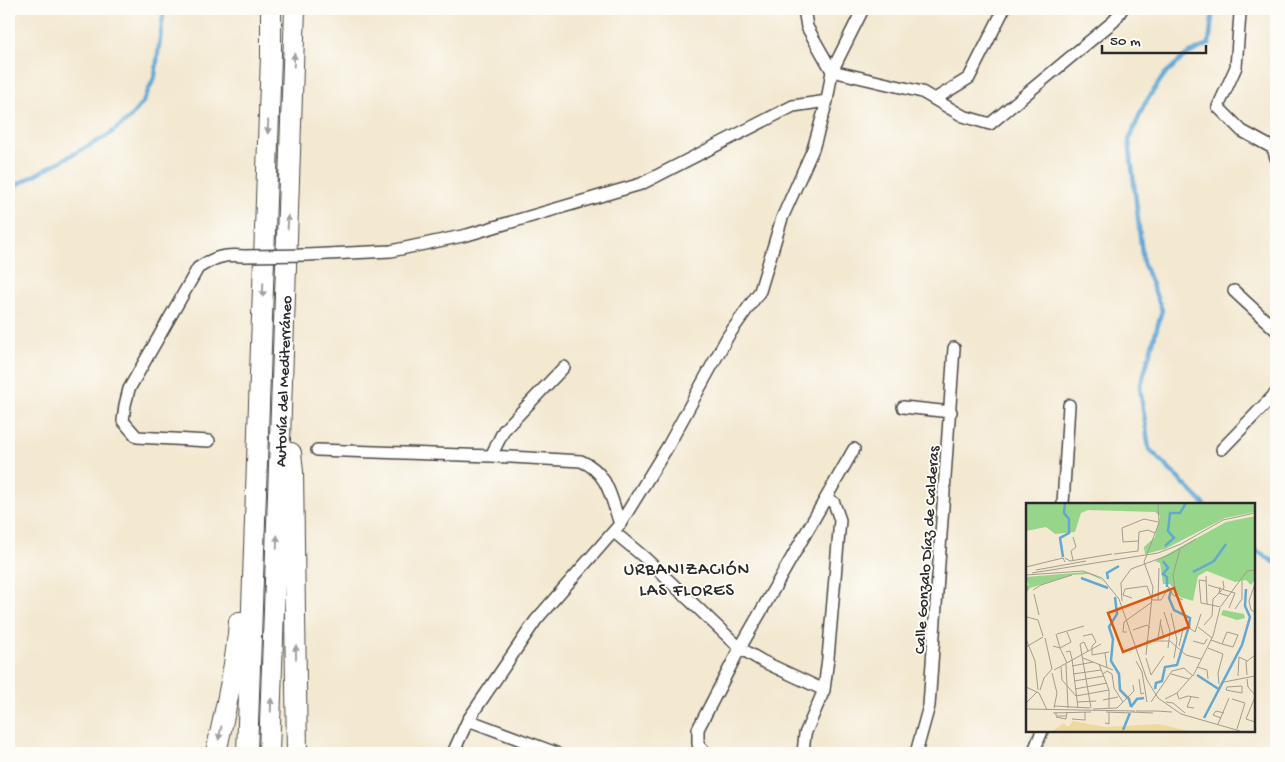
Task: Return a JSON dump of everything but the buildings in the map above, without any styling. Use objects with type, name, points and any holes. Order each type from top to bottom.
[{"type":"highway","name":"Autovía del Mediterráneo","points":[[246,753],[271,55],[271,9]]},
{"type":"highway","name":"Autovía del Mediterráneo","points":[[270,753],[295,9]]},
{"type":"highway","points":[[283,383],[293,472],[297,753]]},
{"type":"highway","points":[[216,753],[238,638],[247,494],[256,460]]},
{"type":"street","points":[[804,9],[807,27],[832,71],[922,92],[963,116],[990,124],[1114,21],[1122,9]]},
{"type":"street","points":[[453,753],[468,720],[536,620],[617,528],[668,446],[728,336],[760,291],[782,218],[814,149],[827,101],[832,71],[863,9]]},
{"type":"street","points":[[935,99],[969,78],[1004,9]]},
{"type":"street","points":[[1238,9],[1240,14],[1236,67],[1218,107],[1242,131],[1275,148]]},
{"type":"street","points":[[209,441],[136,437],[123,421],[129,389],[198,268],[210,260],[227,254],[244,256],[307,256],[391,251],[467,235],[641,184],[794,106],[827,101]]},
{"type":"street","points":[[1234,291],[1276,330]]},
{"type":"street","name":"Calle Gonzalo Díaz de Calderas","points":[[916,753],[930,706],[954,348]]},
{"type":"street","points":[[491,456],[504,430],[564,367]]},
{"type":"street","points":[[1222,449],[1276,393]]},
{"type":"street","points":[[1063,503],[1069,405]]},
{"type":"street","points":[[903,407],[951,412]]},
{"type":"street","points":[[705,753],[698,744],[698,729],[740,648],[854,449]]},
{"type":"street","points":[[318,450],[491,456],[581,461],[592,465],[604,478],[617,528],[645,558],[740,648],[762,661],[824,690]]},
{"type":"street","points":[[803,753],[805,734],[824,690],[828,658],[840,520],[834,503],[826,498]]},
{"type":"street","points":[[468,720],[556,753]]},
{"type":"street","points":[[1033,753],[1042,732]]},
{"type":"waterway","points":[[9,189],[107,136],[129,119],[143,102],[155,76],[164,9]]},
{"type":"waterway","points":[[1203,503],[1149,449],[1140,388],[1162,310],[1143,262],[1129,140],[1144,105],[1164,75],[1186,55],[1209,44],[1213,9]]},
{"type":"waterway","points":[[1255,550],[1276,563]]},
{"type":"district","name":"URBANIZACIÓN LAS FLORES","points":[[687,578]]}]
